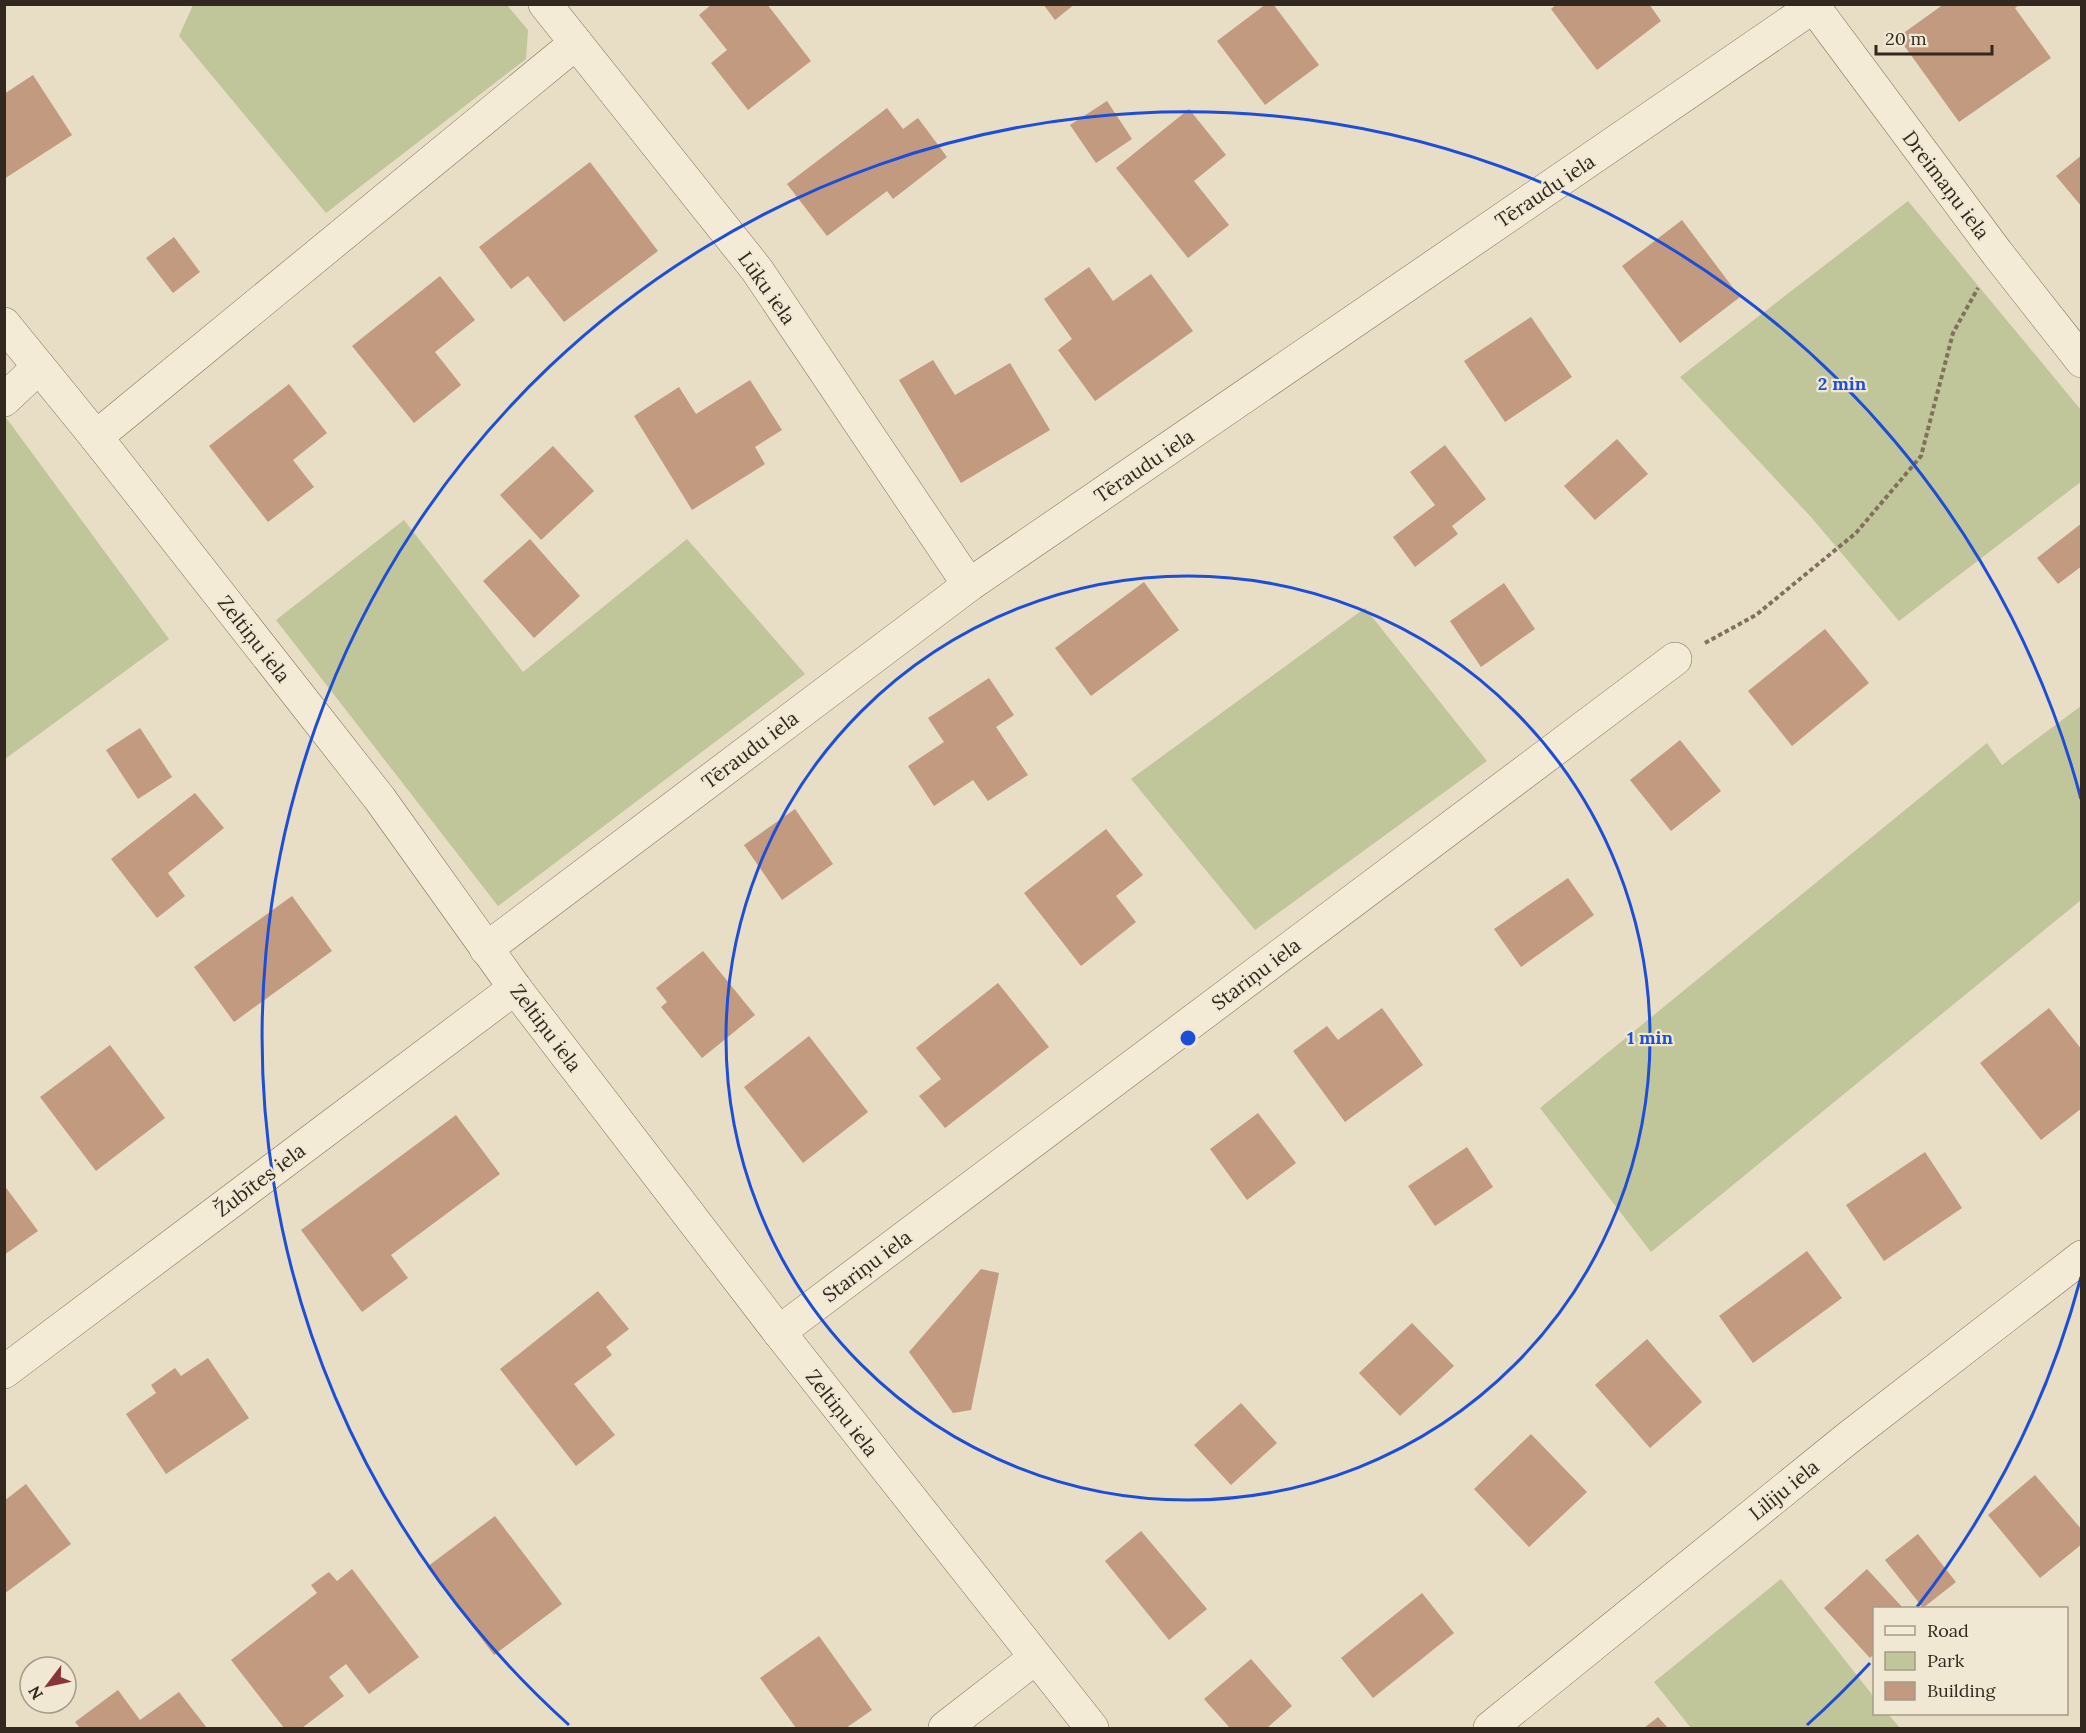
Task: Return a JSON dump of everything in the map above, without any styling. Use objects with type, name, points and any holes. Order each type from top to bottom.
[{"type":"street","name":"Lūku iela","points":[[545,4],[757,270],[969,585]]},
{"type":"street","name":"Dreimaņu iela","points":[[1815,6],[1997,253],[2082,361]]},
{"type":"street","name":"Tēraudu iela","points":[[486,949],[969,585],[1815,6]]},
{"type":"street","points":[[96,437],[576,43]]},
{"type":"street","name":"Zeltiņu iela","points":[[4,324],[96,437],[380,799],[515,988],[779,1332],[1092,1728]]},
{"type":"street","points":[[4,399],[39,367]]},
{"type":"street","name":"Stariņu iela","points":[[779,1332],[1676,659]]},
{"type":"street","name":"Žubītes iela","points":[[4,1372],[515,988]]},
{"type":"street","name":"Liliju iela","points":[[1490,1728],[1848,1438],[2082,1257]]},
{"type":"street","points":[[945,1728],[1035,1658]]},
{"type":"path","points":[[1676,659],[1756,615],[1856,533],[1921,456],[1953,333],[1997,253]]},
{"type":"green space","points":[[193,5],[507,5],[528,30],[526,59],[326,213],[179,36]]},
{"type":"green space","points":[[1908,201],[2081,410],[2082,481],[1899,621],[1811,517],[1680,377]]},
{"type":"green space","points":[[4,415],[169,639],[5,759],[4,759]]},
{"type":"green space","points":[[404,520],[523,672],[687,539],[805,674],[498,906],[276,620]]},
{"type":"green space","points":[[1365,608],[1487,761],[1255,930],[1131,779]]},
{"type":"green space","points":[[2081,706],[2081,900],[1651,1252],[1540,1108],[1987,743],[2002,765]]},
{"type":"green space","points":[[1781,1579],[1873,1696],[1873,1715],[1889,1715],[1900,1728],[1691,1728],[1654,1682]]},
{"type":"building","points":[[712,4],[767,4],[811,61],[748,110],[711,63],[727,50],[699,15]]},
{"type":"building","points":[[1043,4],[1075,4],[1055,20]]},
{"type":"building","points":[[1266,4],[1273,4],[1319,65],[1265,105],[1217,41]]},
{"type":"building","points":[[1557,4],[1649,4],[1661,21],[1597,70],[1551,9]]},
{"type":"building","points":[[1944,4],[2020,4],[2015,8],[2051,58],[1959,122],[1898,37]]},
{"type":"building","points":[[33,75],[72,135],[4,179],[4,94]]},
{"type":"building","points":[[1107,101],[1132,139],[1096,163],[1070,125]]},
{"type":"building","points":[[887,108],[903,129],[918,118],[947,157],[893,199],[887,191],[827,236],[787,184]]},
{"type":"building","points":[[1189,109],[1226,155],[1194,181],[1229,225],[1188,258],[1116,168]]},
{"type":"building","points":[[2082,155],[2082,207],[2056,176]]},
{"type":"building","points":[[590,162],[658,251],[564,322],[528,276],[511,289],[479,247]]},
{"type":"building","points":[[1682,220],[1740,297],[1680,343],[1622,266]]},
{"type":"building","points":[[174,237],[200,272],[173,293],[146,258]]},
{"type":"building","points":[[1089,267],[1113,301],[1151,274],[1193,331],[1095,401],[1058,350],[1072,339],[1044,299]]},
{"type":"building","points":[[440,276],[475,320],[435,352],[461,385],[414,423],[352,346]]},
{"type":"building","points":[[1531,317],[1572,377],[1505,422],[1464,361]]},
{"type":"building","points":[[933,360],[955,395],[1010,363],[1050,430],[961,483],[899,380]]},
{"type":"building","points":[[750,380],[782,430],[755,447],[765,464],[692,510],[634,416],[679,387],[696,414]]},
{"type":"building","points":[[289,384],[327,433],[293,460],[314,487],[268,522],[209,446]]},
{"type":"building","points":[[1617,439],[1648,474],[1595,520],[1564,486]]},
{"type":"building","points":[[1445,445],[1486,499],[1452,526],[1458,534],[1415,567],[1393,537],[1435,505],[1410,472]]},
{"type":"building","points":[[553,446],[594,491],[541,540],[500,495]]},
{"type":"building","points":[[2082,523],[2082,566],[2058,584],[2037,558]]},
{"type":"building","points":[[530,539],[580,596],[534,638],[483,581]]},
{"type":"building","points":[[1144,582],[1179,630],[1091,696],[1055,648]]},
{"type":"building","points":[[1504,583],[1535,629],[1481,667],[1450,621]]},
{"type":"building","points":[[1825,629],[1869,683],[1792,746],[1748,691]]},
{"type":"building","points":[[989,678],[1014,715],[996,727],[1028,775],[988,801],[973,780],[934,806],[908,766],[944,742],[928,718]]},
{"type":"building","points":[[140,728],[172,777],[138,799],[106,750]]},
{"type":"building","points":[[1680,740],[1721,791],[1671,831],[1630,780]]},
{"type":"building","points":[[195,793],[224,828],[168,873],[185,896],[157,918],[111,859]]},
{"type":"building","points":[[795,809],[833,864],[782,900],[744,845]]},
{"type":"building","points":[[1106,829],[1143,875],[1116,896],[1136,922],[1081,966],[1024,893]]},
{"type":"building","points":[[1568,878],[1594,915],[1521,967],[1494,929]]},
{"type":"building","points":[[292,896],[332,951],[234,1022],[194,967]]},
{"type":"building","points":[[703,951],[755,1015],[702,1058],[661,1007],[667,1002],[656,988]]},
{"type":"building","points":[[998,983],[1049,1047],[945,1128],[919,1096],[941,1079],[916,1048]]},
{"type":"building","points":[[1382,1008],[1423,1065],[1345,1122],[1293,1051],[1327,1026],[1338,1040]]},
{"type":"building","points":[[2049,1008],[2082,1050],[2082,1108],[2041,1140],[1980,1063]]},
{"type":"building","points":[[809,1036],[868,1112],[803,1163],[744,1087]]},
{"type":"building","points":[[110,1045],[165,1118],[96,1171],[40,1097]]},
{"type":"building","points":[[1258,1113],[1296,1163],[1247,1200],[1210,1149]]},
{"type":"building","points":[[456,1115],[500,1174],[391,1255],[408,1278],[362,1312],[301,1230]]},
{"type":"building","points":[[1467,1147],[1493,1187],[1435,1226],[1408,1186]]},
{"type":"building","points":[[1925,1152],[1962,1208],[1884,1261],[1846,1205]]},
{"type":"building","points":[[4,1185],[38,1231],[4,1255]]},
{"type":"building","points":[[1807,1251],[1842,1298],[1753,1363],[1719,1316]]},
{"type":"building","points":[[981,1269],[999,1273],[971,1410],[953,1413],[909,1352]]},
{"type":"building","points":[[598,1291],[629,1329],[606,1347],[612,1355],[574,1384],[615,1435],[576,1466],[500,1369]]},
{"type":"building","points":[[1412,1323],[1454,1366],[1400,1416],[1359,1373]]},
{"type":"building","points":[[1647,1339],[1702,1402],[1650,1448],[1595,1385]]},
{"type":"building","points":[[208,1358],[249,1418],[166,1474],[126,1414],[156,1393],[151,1385],[175,1368],[181,1376]]},
{"type":"building","points":[[1241,1403],[1277,1443],[1231,1485],[1194,1445]]},
{"type":"building","points":[[1531,1434],[1587,1492],[1529,1547],[1474,1489]]},
{"type":"building","points":[[2035,1475],[2082,1530],[2082,1544],[2040,1578],[1988,1515]]},
{"type":"building","points":[[26,1484],[71,1544],[4,1594],[4,1501]]},
{"type":"building","points":[[495,1516],[562,1604],[494,1655],[427,1567]]},
{"type":"building","points":[[1141,1531],[1207,1609],[1169,1640],[1105,1561]]},
{"type":"building","points":[[1918,1534],[1956,1582],[1922,1607],[1885,1560]]},
{"type":"building","points":[[352,1569],[419,1657],[369,1694],[346,1664],[329,1677],[344,1696],[302,1728],[284,1728],[231,1660],[317,1593],[311,1585],[329,1572],[337,1581]]},
{"type":"building","points":[[1867,1569],[1902,1607],[1873,1607],[1873,1655],[1870,1658],[1824,1608]]},
{"type":"building","points":[[1422,1593],[1454,1633],[1373,1698],[1341,1658]]},
{"type":"building","points":[[819,1636],[872,1710],[846,1728],[796,1728],[760,1678]]},
{"type":"building","points":[[1251,1659],[1292,1706],[1267,1728],[1230,1728],[1204,1699]]},
{"type":"building","points":[[118,1690],[140,1720],[179,1692],[207,1728],[80,1728],[75,1722]]},
{"type":"building","points":[[1658,1717],[1668,1728],[1644,1728]]}]
